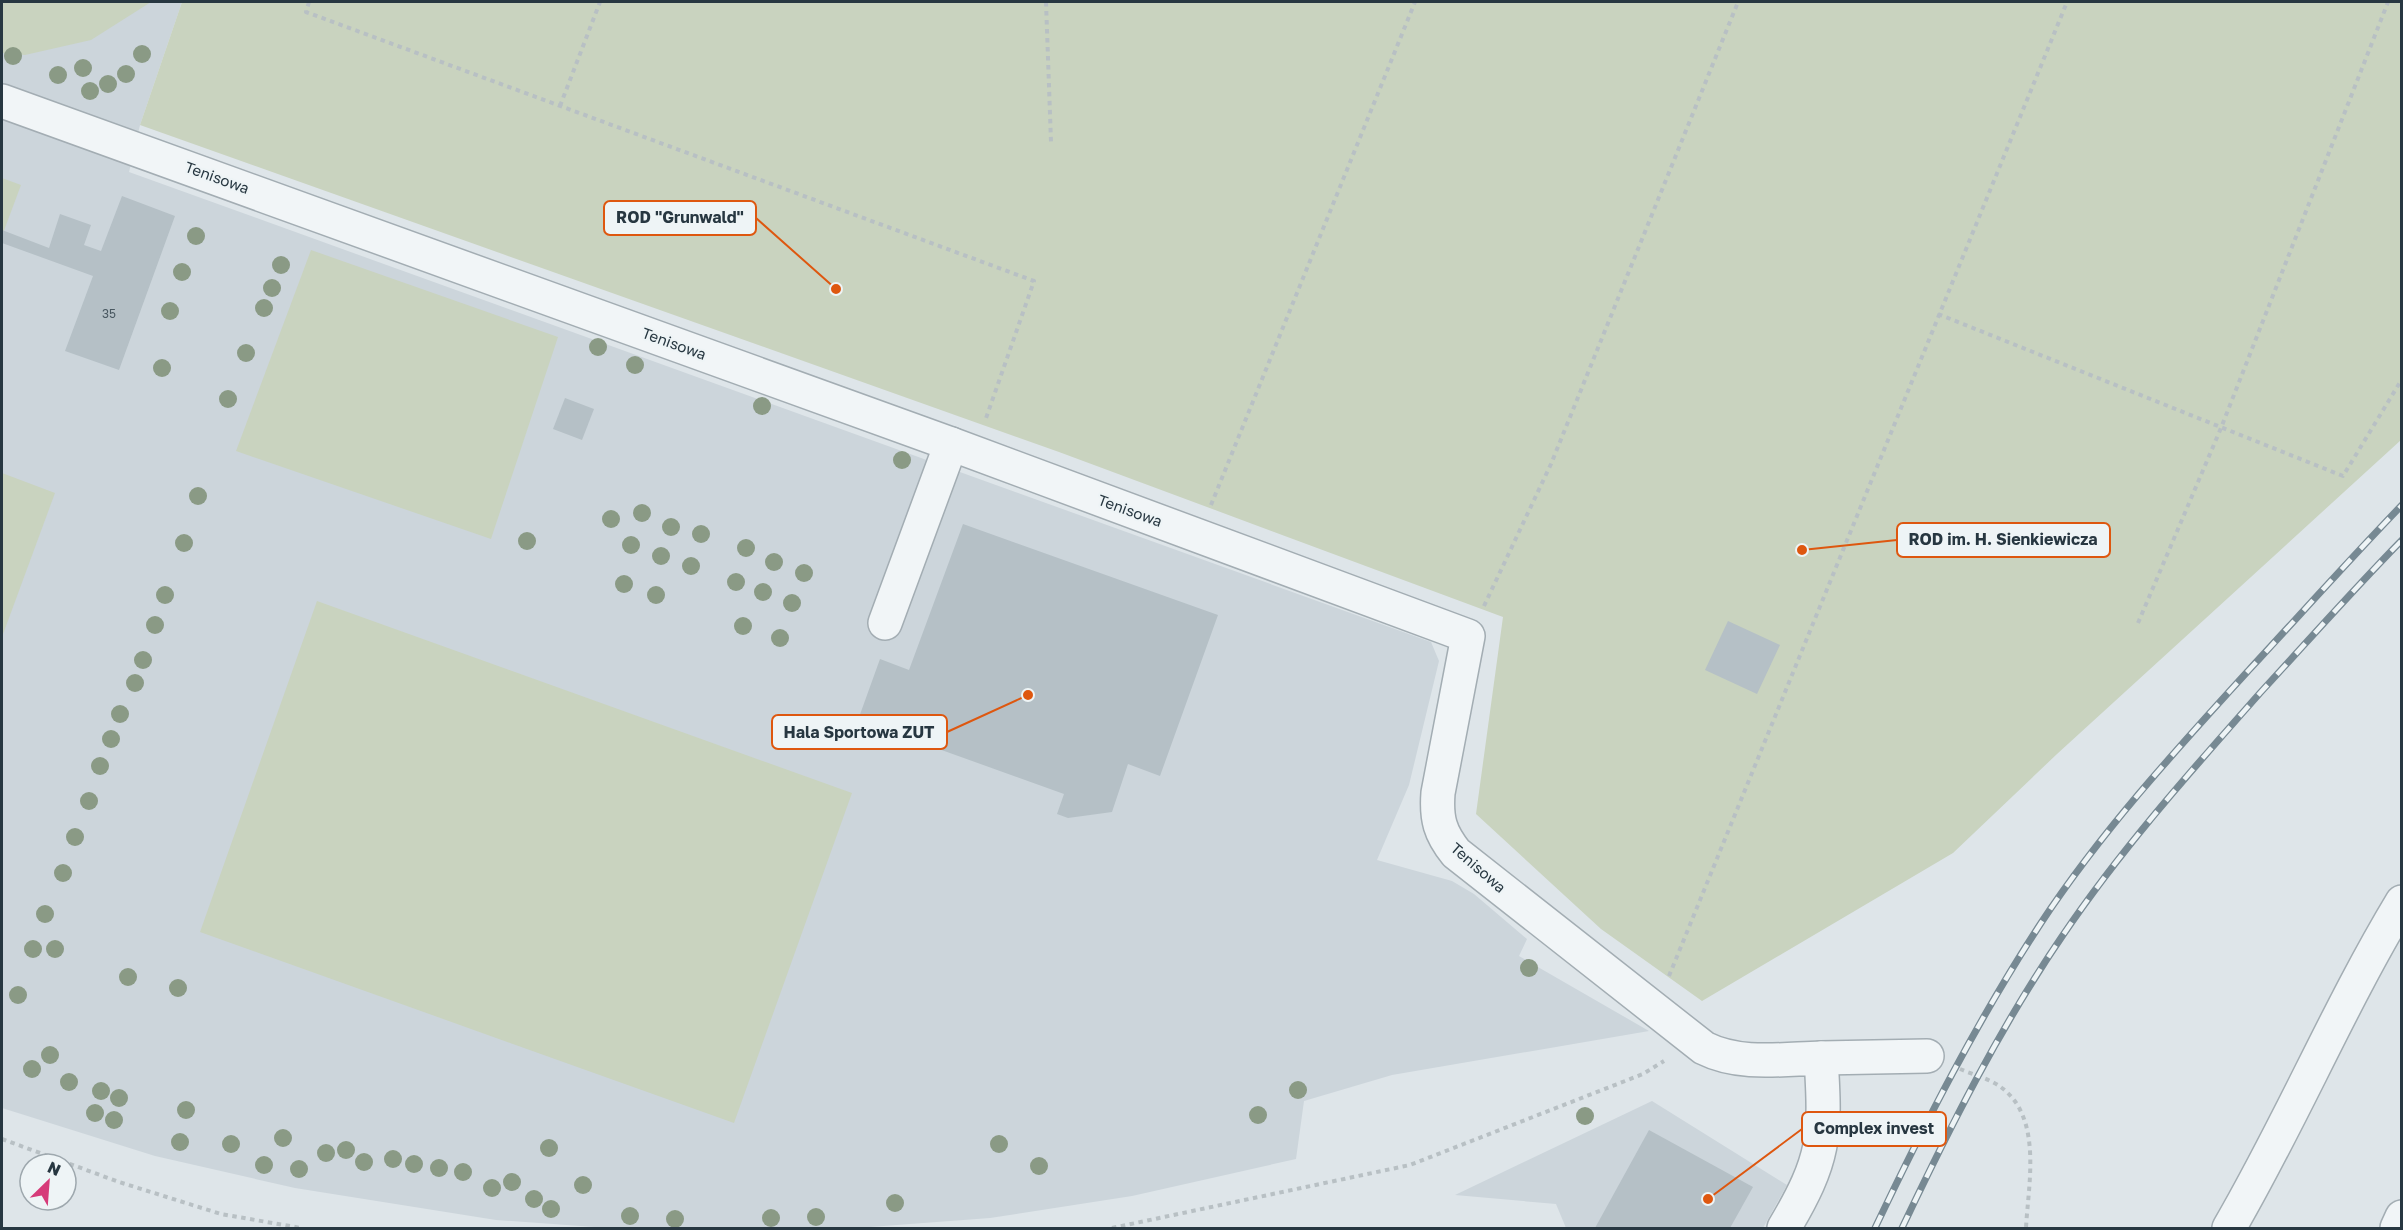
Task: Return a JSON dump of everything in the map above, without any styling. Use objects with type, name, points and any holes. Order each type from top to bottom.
[{"type":"street","name":"Tenisowa","points":[[2,101],[951,444],[1468,636],[1438,793],[1436,817],[1443,837],[1456,853],[1695,1041],[1722,1058],[1749,1060],[1927,1056]]},
{"type":"street","points":[[885,623],[951,444]]},
{"type":"street","points":[[2229,1228],[2294,1112],[2371,956],[2402,902]]},
{"type":"street","points":[[1784,1228],[1813,1176],[1823,1137],[1821,1058]]},
{"type":"street","points":[[2397,1228],[2402,1217]]},
{"type":"path","points":[[309,2],[306,12],[1034,280],[986,418]]},
{"type":"path","points":[[560,106],[600,2]]},
{"type":"path","points":[[1046,2],[1051,142]]},
{"type":"path","points":[[1213,501],[1414,2]]},
{"type":"path","points":[[1489,597],[1551,464],[1738,2]]},
{"type":"path","points":[[1670,975],[2067,2]]},
{"type":"path","points":[[2138,623],[2221,428],[2388,2]]},
{"type":"path","points":[[1938,314],[2343,476],[2402,379]]},
{"type":"path","points":[[1112,1228],[1410,1165],[1643,1074],[1695,1041]]},
{"type":"path","points":[[1927,1056],[2003,1088],[2021,1113],[2030,1149],[2026,1228]]},
{"type":"path","points":[[2,1139],[119,1182],[221,1214],[301,1228]]},
{"type":"shaded area","points":[[2,2],[182,2],[140,125],[129,172],[1431,642],[1439,661],[1409,785],[1377,860],[1452,881],[1474,894],[1527,939],[1519,956],[1649,1031],[1392,1075],[1304,1101],[1296,1159],[1132,1196],[990,1218],[857,1228],[608,1228],[496,1220],[295,1188],[155,1156],[2,1108]]},
{"type":"shaded area","points":[[1652,1101],[1787,1185],[1763,1228],[1566,1228],[1556,1204],[1455,1195]]},
{"type":"green space","points":[[2,2],[151,2],[91,40],[25,55],[2,53]]},
{"type":"green space","points":[[182,2],[2401,2],[2401,440],[2057,754],[1953,853],[1702,1001],[1601,929],[1476,814],[1503,617],[1059,452],[140,125]]},
{"type":"green space","points":[[2,178],[21,185],[2,236]]},
{"type":"green space","points":[[311,250],[558,337],[491,539],[236,451]]},
{"type":"green space","points":[[2,473],[55,493],[2,637]]},
{"type":"green space","points":[[317,601],[852,793],[734,1123],[200,932]]},
{"type":"building","points":[[122,196],[175,216],[119,370],[65,351],[93,276],[2,243],[2,230],[49,248],[60,214],[91,225],[84,245],[101,251]]},
{"type":"building","points":[[565,398],[594,409],[582,440],[553,429]]},
{"type":"building","points":[[963,524],[1218,615],[1160,776],[1128,764],[1112,812],[1068,818],[1057,814],[1064,794],[858,720],[880,659],[909,670]]},
{"type":"building","points":[[1728,621],[1780,645],[1757,694],[1705,670]]},
{"type":"building","points":[[1649,1130],[1753,1187],[1730,1228],[1595,1228]]},
{"type":"railway","points":[[1875,1228],[1933,1111],[1995,997],[2041,923],[2088,856],[2166,762],[2402,505]]},
{"type":"railway","points":[[1902,1228],[1957,1115],[2018,1005],[2063,935],[2109,871],[2208,751],[2402,540]]},
{"type":"place","name":"ROD \"Grunwald\"","points":[[836,289]]},
{"type":"place","name":"ROD im. H. Sienkiewicza","points":[[1802,550]]},
{"type":"place","name":"Hala Sportowa ZUT","points":[[1028,695]]},
{"type":"place","name":"Complex invest","points":[[1708,1199]]}]
